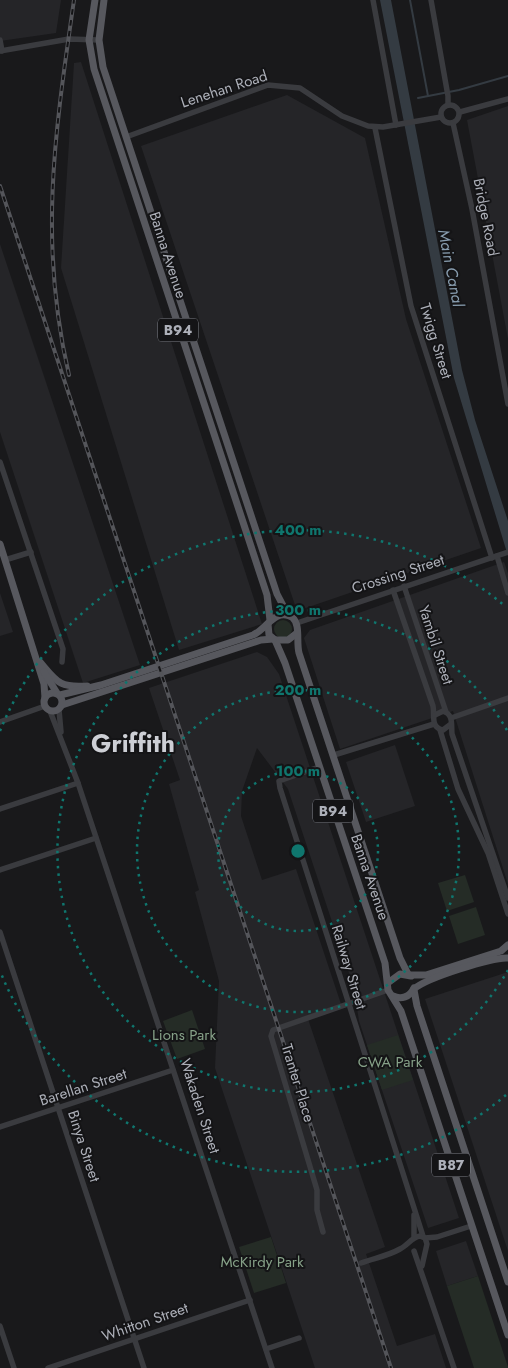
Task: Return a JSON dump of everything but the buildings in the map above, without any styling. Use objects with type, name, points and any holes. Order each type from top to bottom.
[{"type":"main road","name":"B94","points":[[89,40],[95,0]]},
{"type":"main road","name":"B94","points":[[99,40],[104,0]]},
{"type":"main road","name":"Banna Avenue","points":[[89,40],[94,70],[116,140],[267,595],[269,622]]},
{"type":"main road","name":"Banna Avenue","points":[[99,40],[101,58],[126,137],[277,594],[288,615]]},
{"type":"main road","points":[[116,140],[126,137]]},
{"type":"main road","name":"Wakaden Street","points":[[0,544],[44,684],[46,705]]},
{"type":"main road","points":[[288,615],[279,615],[254,635],[101,685],[59,694],[51,693],[46,705],[61,707],[261,640],[288,640],[297,632]]},
{"type":"main road","name":"B94","points":[[288,615],[297,623],[297,632]]},
{"type":"main road","name":"B94","points":[[269,622],[268,632],[274,640]]},
{"type":"main road","name":"Banna Avenue","points":[[297,632],[299,653],[400,958],[409,975]]},
{"type":"main road","name":"Banna Avenue","points":[[274,640],[285,663],[385,963],[390,989],[401,1011],[508,1335]]},
{"type":"main road","name":"Wakaden Street","points":[[33,646],[59,694],[61,707]]},
{"type":"main road","points":[[40,662],[52,677],[62,685],[70,688],[101,685]]},
{"type":"main road","points":[[508,946],[501,951],[426,974],[397,975],[390,989],[402,998],[428,980],[492,960],[508,958]]},
{"type":"main road","points":[[508,946],[508,952]]},
{"type":"main road","name":"B87","points":[[409,975],[415,983],[414,989],[417,1006],[508,1282]]},
{"type":"street","points":[[373,0],[396,125]]},
{"type":"street","points":[[431,0],[447,87],[448,105]]},
{"type":"street","points":[[0,40],[1,51],[69,39],[99,40]]},
{"type":"street","name":"Lenehan Road","points":[[126,137],[263,86],[274,84],[300,88],[350,121],[376,128],[441,117]]},
{"type":"street","points":[[460,112],[508,99]]},
{"type":"street","points":[[448,105],[455,106],[460,112],[459,119],[453,124],[447,123],[441,117],[443,108],[448,105]]},
{"type":"street","name":"Bridge Road","points":[[453,124],[472,209],[508,404]]},
{"type":"street","name":"Twigg Street","points":[[376,128],[411,306],[494,557],[508,593]]},
{"type":"street","points":[[0,462],[63,649],[62,662]]},
{"type":"street","points":[[5,560],[31,552]]},
{"type":"street","name":"Crossing Street","points":[[297,623],[507,552]]},
{"type":"street","name":"Yambil Street","points":[[404,586],[446,712]]},
{"type":"street","name":"Yambil Street","points":[[393,590],[435,715]]},
{"type":"street","points":[[440,730],[448,728],[451,721],[508,698]]},
{"type":"street","points":[[0,722],[46,705]]},
{"type":"street","name":"Wakaden Street","points":[[46,705],[63,740],[78,783],[272,1368]]},
{"type":"street","name":"Wakaden Street","points":[[61,707],[63,740]]},
{"type":"street","points":[[434,724],[435,715],[440,712],[446,712],[451,721],[452,734],[508,898]]},
{"type":"street","points":[[334,756],[434,724]]},
{"type":"street","points":[[434,724],[440,730],[458,789],[488,853],[508,914]]},
{"type":"street","name":"Railway Street","points":[[319,767],[284,778],[279,781],[280,788],[426,1248]]},
{"type":"street","points":[[0,809],[78,783]]},
{"type":"street","points":[[477,809],[473,814],[483,843]]},
{"type":"street","points":[[0,870],[96,838]]},
{"type":"street","name":"Binya Street","points":[[0,932],[144,1368]]},
{"type":"street","name":"Tranter Place","points":[[323,1232],[317,1210],[318,1190],[271,1036],[274,1030],[390,989]]},
{"type":"street","name":"Barellan Street","points":[[0,1127],[174,1070]]},
{"type":"street","name":"Railway Street","points":[[411,1200],[415,1224],[412,1239],[414,1251]]},
{"type":"street","points":[[396,1252],[412,1239],[437,1237],[471,1226]]},
{"type":"street","points":[[361,1263],[396,1252],[420,1252],[437,1237]]},
{"type":"street","points":[[422,1268],[426,1248]]},
{"type":"street","points":[[414,1251],[422,1268],[454,1368]]},
{"type":"street","name":"Whitton Street","points":[[48,1368],[250,1300]]},
{"type":"street","points":[[0,1326],[14,1368]]},
{"type":"street","points":[[266,1349],[300,1338]]},
{"type":"shaded area","points":[[0,0],[61,0],[56,33],[0,41]]},
{"type":"shaded area","points":[[380,0],[391,0],[462,370],[475,420],[508,521],[508,556],[454,378]]},
{"type":"shaded area","points":[[81,62],[262,624],[179,650],[61,268],[74,63]]},
{"type":"shaded area","points":[[287,95],[365,138],[406,319],[481,548],[297,611],[141,146]]},
{"type":"shaded area","points":[[508,106],[508,339],[467,120]]},
{"type":"shaded area","points":[[0,244],[140,665],[83,683],[0,432]]},
{"type":"shaded area","points":[[504,562],[508,573],[508,884],[453,711],[340,749],[304,638],[310,630]]},
{"type":"shaded area","points":[[0,593],[13,632],[0,636]]},
{"type":"shaded area","points":[[257,652],[267,657],[279,674],[459,1218],[428,1228],[359,1021],[354,988],[288,789],[257,748],[242,791],[241,816],[262,880],[296,869],[341,1004],[307,1016],[385,1247],[366,1254],[397,1346],[435,1334],[446,1368],[315,1368],[215,1068],[219,981],[195,892],[199,890],[169,784],[180,780],[149,688]]},
{"type":"shaded area","points":[[395,745],[415,806],[366,822],[346,762]]},
{"type":"shaded area","points":[[508,972],[508,1251],[425,999]]},
{"type":"shaded area","points":[[466,1241],[478,1276],[447,1286],[436,1251]]},
{"type":"green space","points":[[279,620],[287,620],[292,625],[290,636],[279,638],[274,633],[274,625]]},
{"type":"green space","points":[[465,875],[474,902],[447,911],[438,883]]},
{"type":"green space","points":[[476,907],[485,935],[458,944],[449,916]]},
{"type":"green space","name":"Lions Park","points":[[192,1010],[205,1049],[177,1059],[163,1021]]},
{"type":"green space","name":"CWA Park","points":[[398,1035],[413,1080],[382,1090],[367,1045]]},
{"type":"green space","name":"McKirdy Park","points":[[271,1237],[286,1283],[254,1293],[239,1247]]},
{"type":"green space","points":[[478,1276],[508,1368],[474,1368],[447,1286]]},
{"type":"waterway","points":[[410,0],[428,96]]},
{"type":"waterway","points":[[418,98],[459,90],[508,76]]},
{"type":"railway","points":[[69,375],[54,279],[52,233],[56,142],[74,0]]},
{"type":"railway","points":[[0,186],[391,1368]]},
{"type":"district","name":"Griffith","points":[[133,743]]},
{"type":"water label","name":"Main Canal","points":[[451,268]]}]
